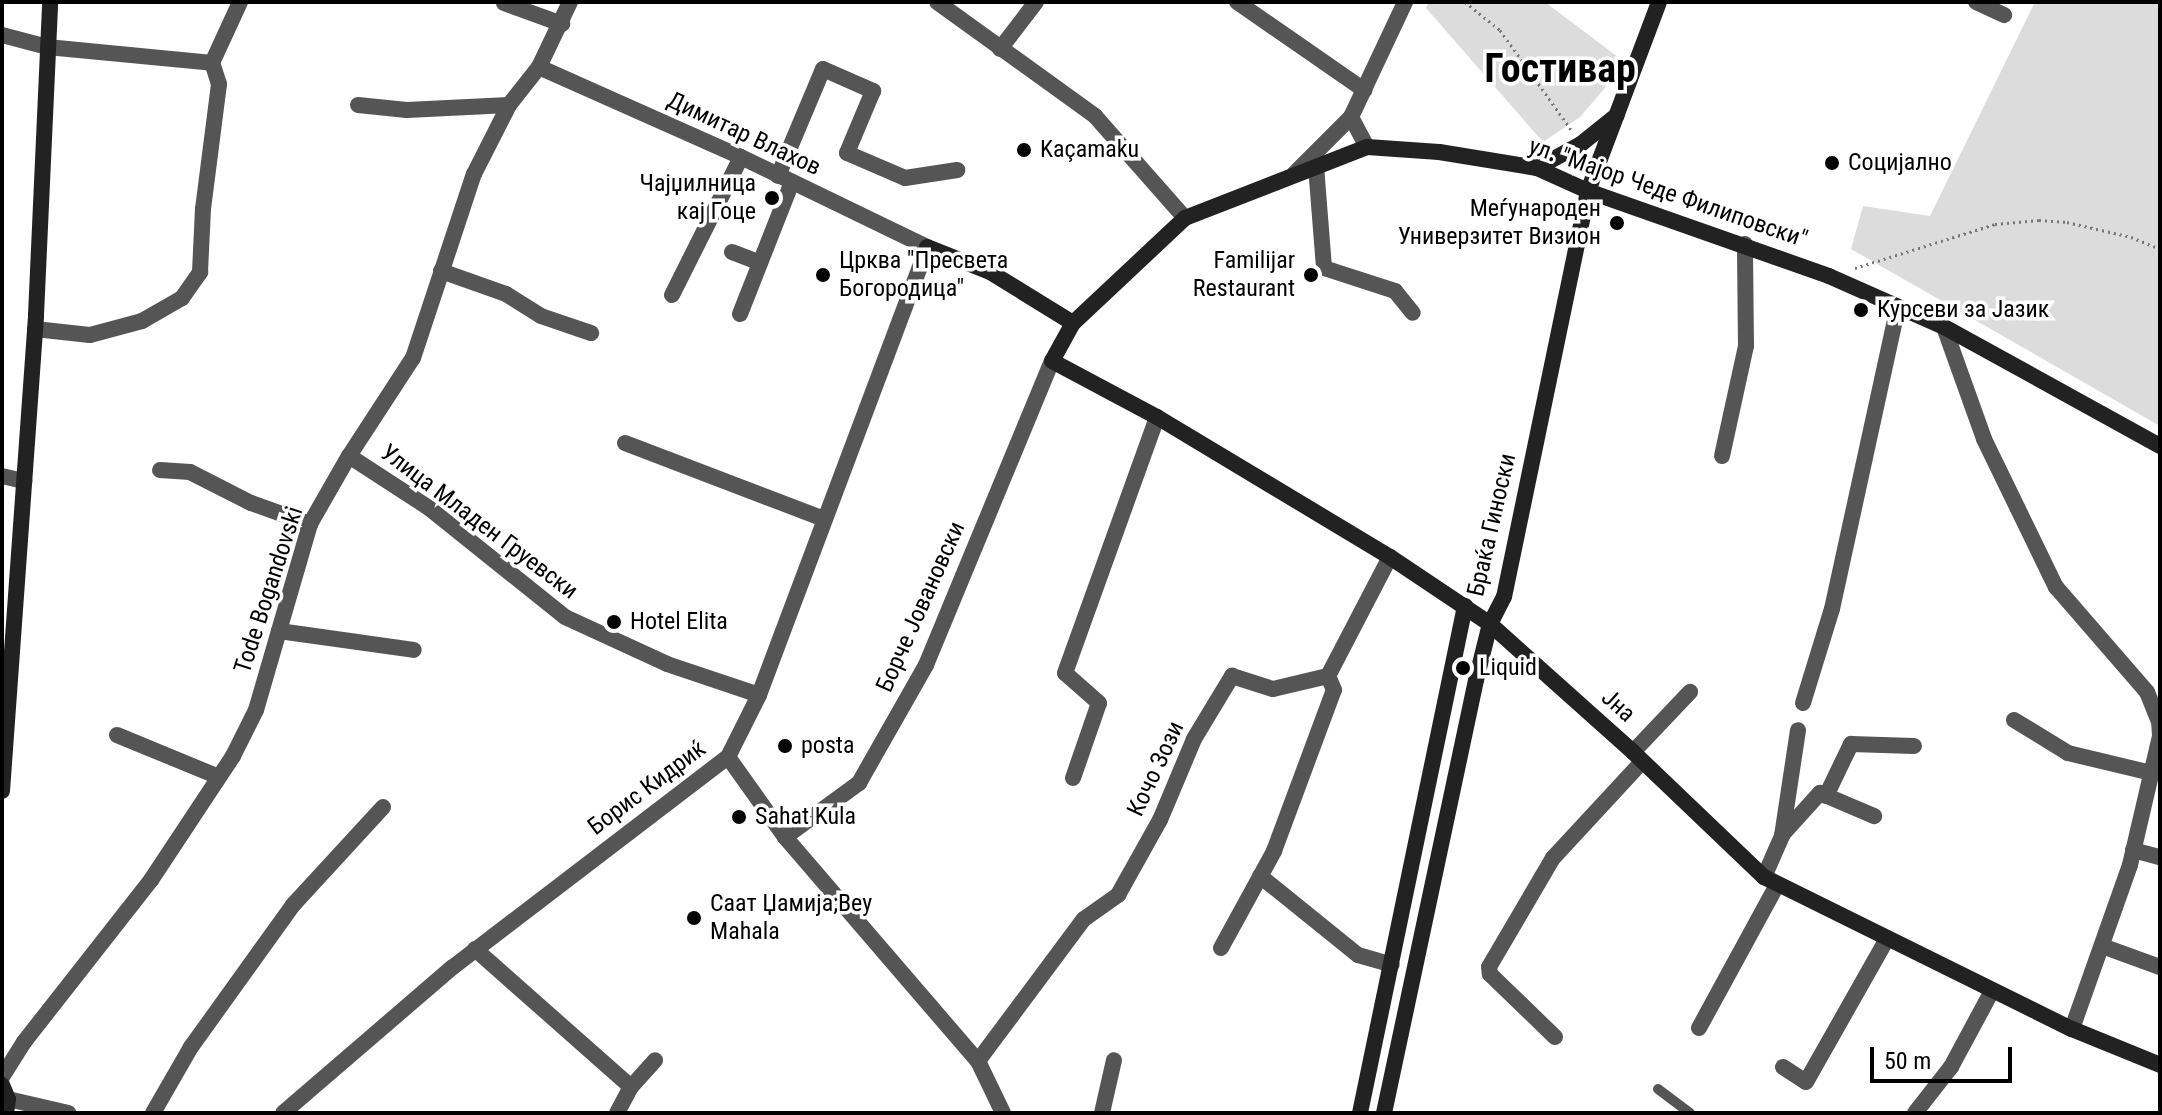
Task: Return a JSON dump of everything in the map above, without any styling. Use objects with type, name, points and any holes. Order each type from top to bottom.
[{"type":"street","points":[[2,791],[35,329],[50,2]]},
{"type":"street","points":[[35,329],[90,335],[142,321],[182,298],[200,272],[203,209],[219,84],[212,63],[240,2]]},
{"type":"street","name":"Tode Bogandovski","points":[[2,1077],[24,1042],[151,880],[219,777],[256,710],[310,524],[349,456],[413,358],[474,174],[509,105],[539,67],[570,2]]},
{"type":"street","points":[[937,2],[1095,116],[1185,218]]},
{"type":"street","points":[[1000,49],[1036,2]]},
{"type":"street","points":[[1237,2],[1364,90]]},
{"type":"street","points":[[1294,174],[1351,117],[1405,2]]},
{"type":"street","name":"Браќа Гиноски","points":[[1384,1113],[1490,624],[1504,597],[1588,191],[1659,2]]},
{"type":"street","points":[[1976,2],[2004,15]]},
{"type":"street","points":[[504,3],[562,24]]},
{"type":"street","points":[[3,39],[47,47],[212,63]]},
{"type":"street","name":"Димитар Влахов","points":[[539,67],[741,157],[927,247]]},
{"type":"street","points":[[740,314],[760,263],[823,69],[873,91],[847,153],[905,178],[957,170]]},
{"type":"street","points":[[358,105],[407,110],[509,105]]},
{"type":"street","points":[[1537,168],[1581,144],[1618,114]]},
{"type":"street","points":[[1351,117],[1367,147]]},
{"type":"street","name":"ул. \"Мајор Чеде Филиповски\"","points":[[1052,361],[1073,323],[1185,218],[1367,147],[1439,152],[1537,168],[1588,191],[1829,276],[1944,327],[2160,446]]},
{"type":"street","points":[[672,295],[741,157]]},
{"type":"street","points":[[1316,166],[1324,268],[1395,291],[1413,313]]},
{"type":"street","points":[[1722,456],[1746,346],[1745,244]]},
{"type":"street","points":[[927,247],[990,272],[1073,323]]},
{"type":"street","name":"Борис Кидриќ","points":[[283,1113],[475,949],[728,757],[759,695],[927,247]]},
{"type":"street","points":[[732,252],[760,263]]},
{"type":"street","points":[[441,271],[506,294],[541,316],[591,333]]},
{"type":"street","points":[[1803,703],[1832,609],[1898,307]]},
{"type":"street","points":[[1944,327],[1984,439],[2056,587],[2158,707],[2160,736],[2133,850],[2072,1029]]},
{"type":"street","name":"Јна","points":[[1052,361],[1157,417],[1390,557],[1490,624],[1771,881],[2072,1029],[2160,1065]]},
{"type":"street","name":"Борче Јовановски","points":[[785,837],[859,783],[918,678],[1052,361]]},
{"type":"street","points":[[1073,778],[1099,703],[1065,673],[1157,417]]},
{"type":"street","points":[[625,443],[824,519]]},
{"type":"street","name":"Улица Младен Груевски","points":[[349,456],[429,508],[565,617],[667,664],[759,695]]},
{"type":"street","points":[[160,470],[190,472],[251,503],[310,524]]},
{"type":"street","points":[[2,476],[24,481]]},
{"type":"street","points":[[1221,948],[1274,851],[1334,690],[1328,676],[1390,557]]},
{"type":"street","name":"Браќа Гиноски","points":[[1360,1113],[1465,606]]},
{"type":"street","points":[[279,631],[414,650]]},
{"type":"street","name":"Кочо Зози","points":[[978,1061],[1084,919],[1118,895],[1160,820],[1194,739],[1232,676],[1273,689],[1328,676]]},
{"type":"street","points":[[1555,1037],[1490,974],[1489,967],[1553,858],[1690,692]]},
{"type":"street","points":[[2014,720],[2068,753],[2151,773]]},
{"type":"street","points":[[1699,1028],[1771,881],[1782,836],[1798,730]]},
{"type":"street","points":[[117,735],[219,777]]},
{"type":"street","points":[[1826,796],[1851,744],[1914,746]]},
{"type":"street","points":[[728,757],[785,837],[978,1061],[1003,1113]]},
{"type":"street","points":[[1782,836],[1820,793],[1874,816]]},
{"type":"street","points":[[153,1113],[191,1047],[293,905],[383,807]]},
{"type":"street","points":[[2133,850],[2160,857]]},
{"type":"street","points":[[1260,876],[1358,955],[1392,965]]},
{"type":"street","points":[[1783,1067],[1806,1082],[1887,939]]},
{"type":"street","points":[[2102,946],[2160,967]]},
{"type":"street","points":[[475,949],[631,1087]]},
{"type":"street","points":[[1915,1113],[1951,1067],[1992,991]]},
{"type":"street","points":[[617,1113],[631,1087],[655,1060]]},
{"type":"street","points":[[1102,1113],[1114,1060]]},
{"type":"street","points":[[6,1104],[68,1113]]},
{"type":"lane","points":[[1658,1089],[1690,1113]]},
{"type":"path","points":[[1465,2],[1500,30],[1581,144]]},
{"type":"path","points":[[1829,276],[1995,224],[2039,220],[2067,222],[2131,237],[2160,249]]},
{"type":"shaded area","points":[[1428,2],[1545,2],[1618,57],[1604,89],[1580,117],[1543,142],[1426,8]]},
{"type":"shaded area","points":[[2035,2],[2160,2],[2160,426],[1851,249],[1863,206],[1930,216]]},
{"type":"place","name":"Kaçamaku","points":[[1024,150]]},
{"type":"place","name":"Социјално","points":[[1832,163]]},
{"type":"place","name":"Чајџилница кај Гоце","points":[[772,198]]},
{"type":"place","name":"Меѓународен Универзитет Визион","points":[[1617,223]]},
{"type":"place","name":"Црква \"Пресвета Богородица\"","points":[[823,275]]},
{"type":"place","name":"Familijar Restaurant","points":[[1311,275]]},
{"type":"place","name":"Курсеви за Јазик","points":[[1861,310]]},
{"type":"place","name":"Hotel Elita","points":[[614,622]]},
{"type":"place","name":"Liquid","points":[[1463,668]]},
{"type":"place","name":"posta","points":[[785,746]]},
{"type":"place","name":"Sahat Kula","points":[[739,817]]},
{"type":"place","name":"Саат Џамија;Bey Mahala","points":[[694,918]]},
{"type":"district","name":"Гостивар","points":[[1560,69]]}]
